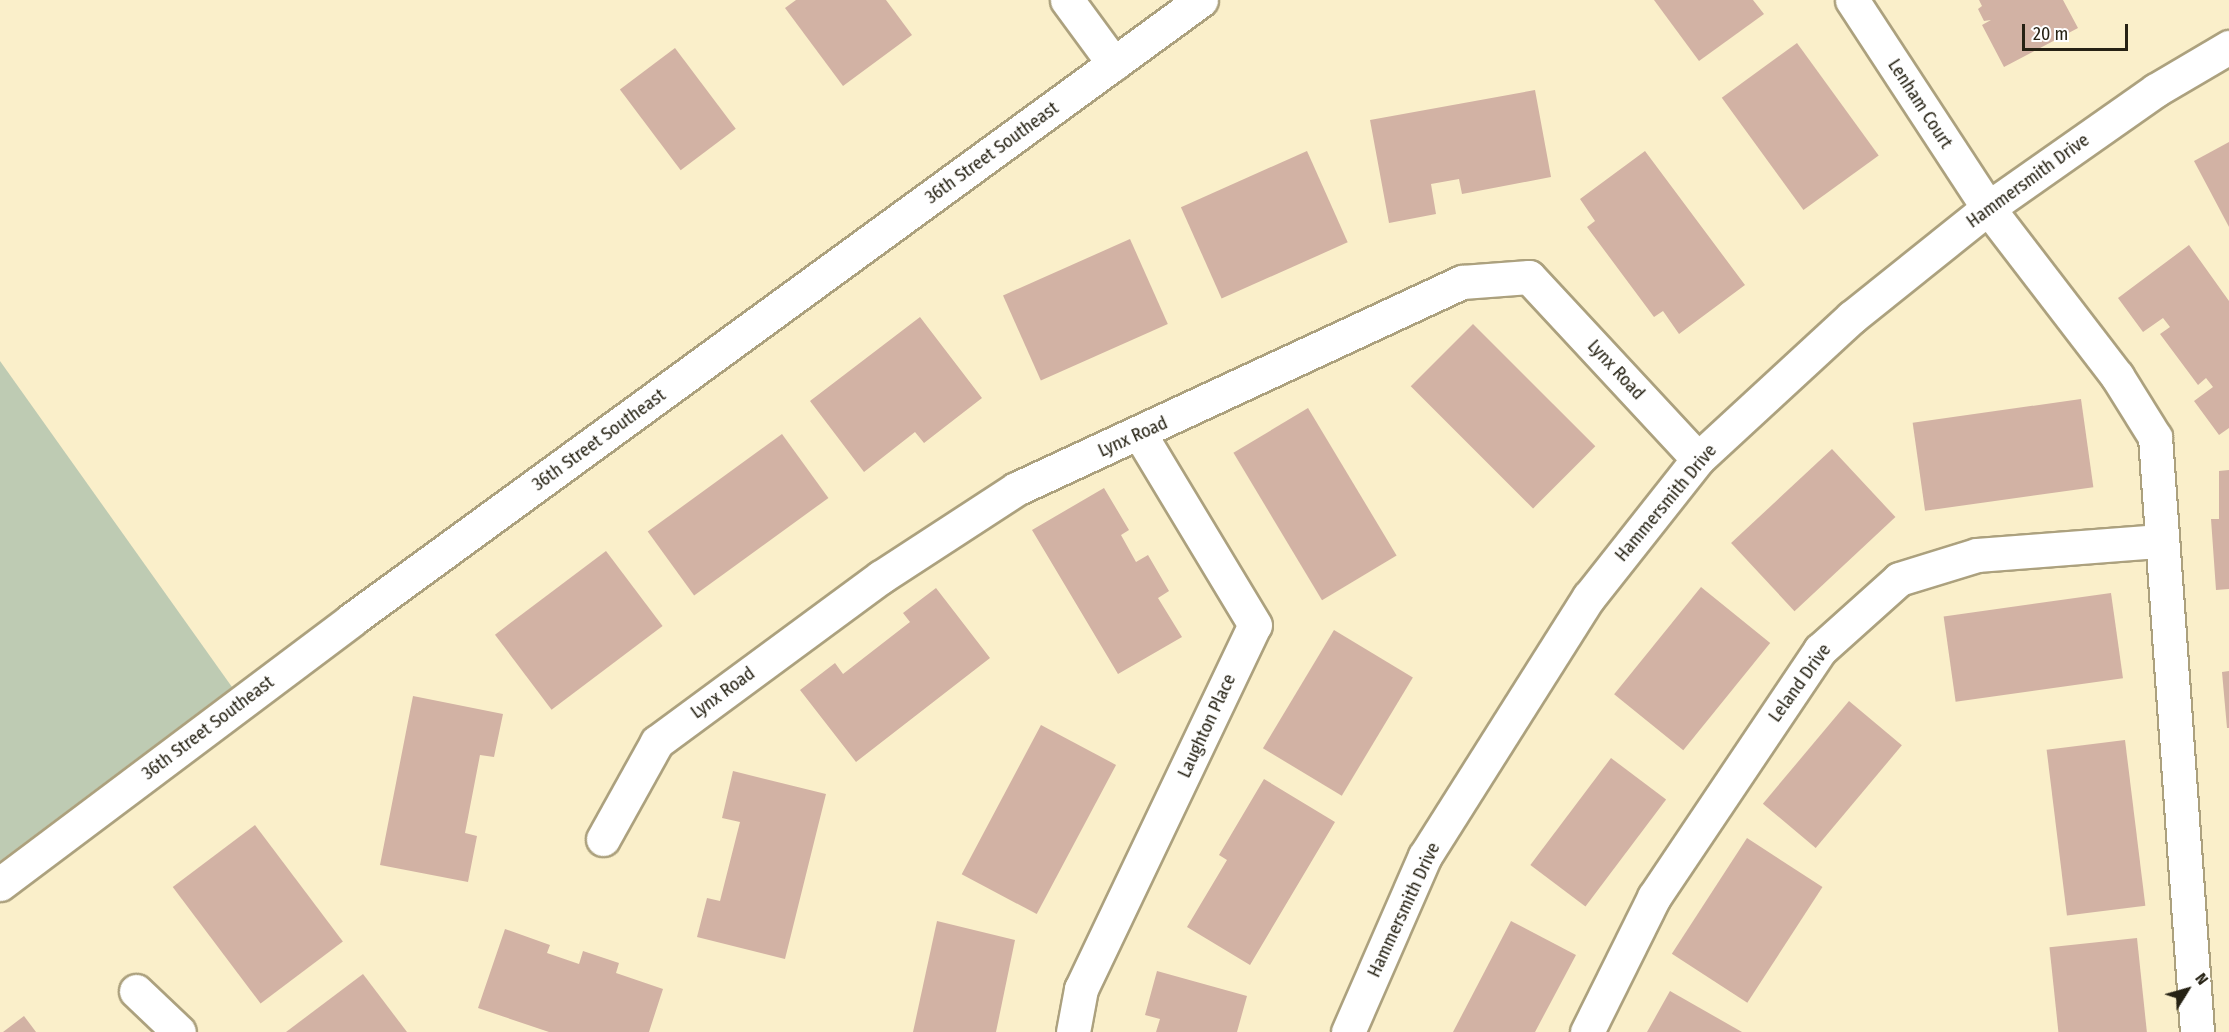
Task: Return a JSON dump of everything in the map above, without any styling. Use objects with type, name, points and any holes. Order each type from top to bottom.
[{"type":"street","points":[[1067,0],[1114,64]]},
{"type":"street","name":"36th Street Southeast","points":[[0,884],[351,620],[1201,0]]},
{"type":"street","name":"Lenham Court","points":[[1852,0],[1988,208]]},
{"type":"street","name":"Hammersmith Drive","points":[[1348,1032],[1425,856],[1589,597],[1698,459],[1852,317],[1988,208],[2156,90],[2229,47]]},
{"type":"street","points":[[1988,208],[2117,376],[2155,437],[2160,541],[2197,1032]]},
{"type":"street","name":"Lynx Road","points":[[603,839],[657,742],[881,577],[1016,489],[1140,434],[1462,282],[1528,277],[1698,459]]},
{"type":"street","name":"Laughton Place","points":[[1073,1032],[1081,989],[1255,624],[1140,434]]},
{"type":"street","name":"Leland Drive","points":[[1587,1032],[1654,897],[1820,650],[1899,579],[1977,555],[2160,541]]},
{"type":"street","points":[[136,991],[179,1032]]},
{"type":"green space","points":[[0,361],[232,687],[0,861]]},
{"type":"building","points":[[796,0],[886,0],[912,35],[843,86],[785,8]]},
{"type":"building","points":[[1654,0],[1753,0],[1764,14],[1699,61]]},
{"type":"building","points":[[1979,0],[2063,0],[2078,28],[2004,67],[1982,25],[1991,20],[1984,21],[1978,9],[1982,6]]},
{"type":"building","points":[[1797,43],[1879,155],[1803,210],[1722,98]]},
{"type":"building","points":[[675,48],[736,129],[681,170],[620,90]]},
{"type":"building","points":[[1535,90],[1551,177],[1462,194],[1459,179],[1431,184],[1436,214],[1389,223],[1370,120]]},
{"type":"building","points":[[2229,142],[2229,227],[2194,161]]},
{"type":"building","points":[[1307,151],[1348,242],[1222,298],[1181,207]]},
{"type":"building","points":[[1645,151],[1745,285],[1679,334],[1663,311],[1654,317],[1587,227],[1595,221],[1580,199]]},
{"type":"building","points":[[1130,239],[1168,324],[1041,380],[1003,296]]},
{"type":"building","points":[[2189,245],[2229,301],[2229,428],[2219,435],[2194,401],[2213,387],[2206,378],[2198,385],[2160,334],[2170,327],[2163,318],[2143,332],[2118,298]]},
{"type":"building","points":[[920,317],[982,398],[924,443],[915,432],[864,472],[810,401]]},
{"type":"building","points":[[1473,324],[1595,446],[1533,509],[1411,386]]},
{"type":"building","points":[[2081,399],[2093,487],[1925,511],[1913,423]]},
{"type":"building","points":[[1308,408],[1397,555],[1322,600],[1233,453]]},
{"type":"building","points":[[782,434],[828,498],[694,595],[648,532]]},
{"type":"building","points":[[1832,449],[1895,517],[1794,611],[1731,543]]},
{"type":"building","points":[[2229,470],[2229,589],[2216,590],[2211,519],[2219,519],[2219,471]]},
{"type":"building","points":[[1104,488],[1129,530],[1121,535],[1136,562],[1148,555],[1169,591],[1158,598],[1182,637],[1118,674],[1032,530]]},
{"type":"building","points":[[606,551],[663,626],[552,710],[495,635]]},
{"type":"building","points":[[1701,587],[1770,643],[1683,750],[1614,694]]},
{"type":"building","points":[[936,588],[990,658],[856,762],[800,690],[835,663],[843,674],[910,622],[903,613]]},
{"type":"building","points":[[2111,593],[2123,678],[1956,702],[1944,617]]},
{"type":"building","points":[[1334,630],[1413,677],[1342,796],[1263,748]]},
{"type":"building","points":[[2229,671],[2229,728],[2227,728],[2222,672]]},
{"type":"building","points":[[413,696],[503,714],[494,757],[480,755],[465,833],[477,836],[468,882],[380,865]]},
{"type":"building","points":[[1849,701],[1902,745],[1816,848],[1763,804]]},
{"type":"building","points":[[1041,725],[1116,765],[1037,914],[962,874]]},
{"type":"building","points":[[2125,740],[2145,906],[2067,915],[2047,750]]},
{"type":"building","points":[[1611,758],[1666,800],[1585,907],[1530,865]]},
{"type":"building","points":[[733,771],[826,794],[785,959],[697,937],[707,898],[720,901],[740,822],[722,818]]},
{"type":"building","points":[[1264,779],[1335,822],[1250,965],[1187,927],[1227,860],[1219,855]]},
{"type":"building","points":[[255,825],[343,942],[261,1004],[173,887]]},
{"type":"building","points":[[1747,838],[1822,887],[1747,1003],[1672,954]]},
{"type":"building","points":[[937,921],[1015,940],[996,1032],[913,1032]]},
{"type":"building","points":[[1511,921],[1576,955],[1535,1032],[1453,1032]]},
{"type":"building","points":[[505,929],[550,945],[547,953],[579,964],[583,951],[619,963],[616,973],[663,989],[649,1032],[549,1032],[478,1008]]},
{"type":"building","points":[[2137,938],[2147,1032],[2058,1032],[2049,947]]},
{"type":"building","points":[[1157,971],[1247,996],[1237,1032],[1156,1032],[1160,1019],[1145,1015]]},
{"type":"building","points":[[363,974],[407,1032],[286,1032]]},
{"type":"building","points":[[1670,991],[1742,1032],[1647,1032]]},
{"type":"building","points":[[24,1016],[36,1032],[3,1032]]}]
